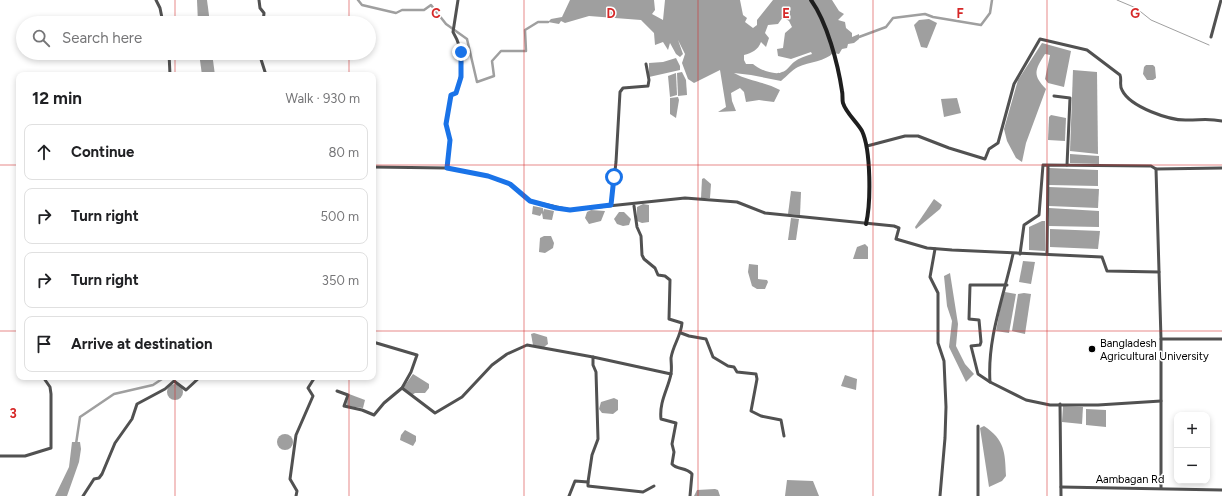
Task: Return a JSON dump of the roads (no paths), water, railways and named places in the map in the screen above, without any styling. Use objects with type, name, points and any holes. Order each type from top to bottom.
[{"type":"street","points":[[156,0],[162,16]]},
{"type":"street","points":[[258,0],[260,8],[264,13],[264,16]]},
{"type":"street","points":[[447,168],[450,140],[446,124],[447,110],[451,95],[456,93],[461,77],[461,52],[458,41],[453,32],[458,0]]},
{"type":"street","points":[[811,0],[817,9],[835,54],[844,104],[861,129],[867,146],[869,212],[866,224]]},
{"type":"street","points":[[1211,38],[1221,0]]},
{"type":"street","points":[[867,146],[905,136],[918,136],[953,150],[985,159],[989,149],[998,143],[1014,84],[1040,39],[1086,50],[1096,56],[1120,75],[1122,90],[1128,99],[1147,110],[1178,119],[1188,120],[1198,118],[1222,121]]},
{"type":"street","points":[[169,60],[170,72]]},
{"type":"street","points":[[261,60],[265,72]]},
{"type":"street","points":[[611,205],[616,162],[620,92],[623,88],[648,86],[649,80],[646,64]]},
{"type":"street","points":[[1054,96],[1070,98],[1067,165]]},
{"type":"street","points":[[1020,254],[1024,226],[1039,215],[1042,167],[1067,165],[1151,166],[1156,169],[1222,168]]},
{"type":"street","points":[[1047,254],[1048,166]]},
{"type":"street","points":[[376,167],[447,168],[488,176],[510,184],[530,201],[570,210],[685,198],[737,202],[765,212],[894,226],[899,228],[896,239],[935,249],[1013,254],[1102,257],[1107,271],[1159,272]]},
{"type":"street","points":[[1156,169],[1161,339],[1161,488]]},
{"type":"street","points":[[634,206],[637,227],[641,236],[642,255],[644,259],[655,268],[658,275],[665,276],[670,280],[669,319],[681,322],[681,333],[671,358],[671,374],[662,402],[660,419],[676,423],[672,444],[674,452],[672,464],[674,467],[690,471],[692,474],[690,496]]},
{"type":"street","points":[[935,249],[930,277],[938,293],[938,343],[944,361],[946,407],[940,496]]},
{"type":"street","points":[[990,382],[989,367],[991,352],[1001,299],[1013,254]]},
{"type":"street","points":[[1006,284],[970,285],[969,319],[979,320],[981,342],[980,345],[971,346],[978,374],[990,382],[1026,400],[1050,405],[1098,405],[1161,401]]},
{"type":"street","points":[[681,333],[689,336],[706,338],[713,357],[728,366],[734,367],[737,372],[756,374],[757,378],[751,411],[761,416],[781,420],[784,436]]},
{"type":"street","points":[[1161,339],[1222,339]]},
{"type":"street","points":[[337,391],[348,395],[344,406],[374,415],[384,403],[402,388],[412,372],[417,355],[376,343]]},
{"type":"street","points":[[402,388],[435,413],[462,397],[492,365],[507,354],[527,345],[593,357],[671,374]]},
{"type":"street","points":[[593,357],[596,376],[598,439],[592,455],[588,486],[635,492],[643,492],[654,486]]},
{"type":"street","points":[[0,456],[26,456],[51,448],[51,394],[50,387],[45,380]]},
{"type":"street","points":[[83,496],[94,479],[99,478],[102,474],[115,442],[132,419],[137,404],[165,389],[174,381],[186,390],[197,380]]},
{"type":"street","points":[[296,496],[297,492],[290,479],[296,435],[313,396],[308,388],[313,380]]},
{"type":"street","points":[[1060,404],[1061,496]]},
{"type":"street","points":[[978,426],[978,496]]},
{"type":"street","points":[[569,496],[575,481],[588,482]]},
{"type":"street","name":"Aambagan Rd","points":[[1061,487],[1222,490]]},
{"type":"waterway","points":[[358,0],[362,5],[396,13],[402,10],[424,10],[431,5],[446,24],[467,39],[477,82],[494,76],[492,61],[501,51],[526,51],[525,30],[538,22],[548,22]]},
{"type":"waterway","points":[[859,37],[886,27],[893,18],[925,14],[933,17],[981,25],[990,13],[992,0]]},
{"type":"waterway","points":[[1117,0],[1136,8],[1151,20],[1209,45]]},
{"type":"waterway","points":[[76,444],[80,417],[114,394],[153,385],[160,380]]},
{"type":"place","name":"Bangladesh Agricultural University","points":[[1092,349]]}]
